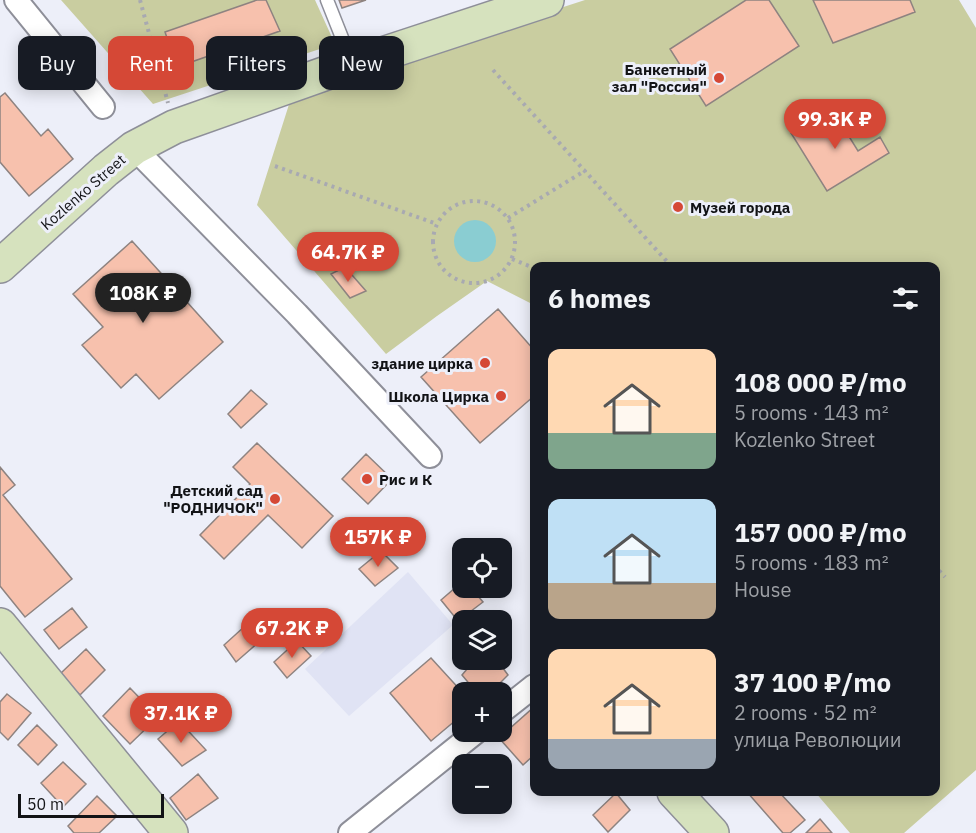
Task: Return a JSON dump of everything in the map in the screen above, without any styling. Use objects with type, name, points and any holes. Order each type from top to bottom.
[{"type":"street","points":[[16,0],[103,107]]},
{"type":"street","name":"Kozlenko Street","points":[[404,47],[547,0]]},
{"type":"street","name":"Kozlenko Street","points":[[0,266],[106,170],[134,148],[174,127],[319,76]]},
{"type":"street","points":[[134,148],[297,314],[430,456]]},
{"type":"street","points":[[0,625],[171,833]]},
{"type":"street","points":[[512,703],[530,689]]},
{"type":"street","points":[[350,833],[464,742]]},
{"type":"street","points":[[678,796],[711,833]]},
{"type":"lane","points":[[327,0],[341,36]]},
{"type":"path","points":[[140,0],[174,127]]},
{"type":"path","points":[[494,69],[668,262]]},
{"type":"path","points":[[275,166],[437,224]]},
{"type":"path","points":[[508,218],[586,170]]},
{"type":"path","points":[[472,201],[487,203],[497,208],[512,225],[516,246],[512,259],[497,276],[488,281],[468,283],[454,279],[438,262],[434,253],[433,236],[437,224],[452,207],[472,201]]},
{"type":"path","points":[[512,259],[530,266]]},
{"type":"path","points":[[940,572],[945,577]]},
{"type":"shaded area","points":[[408,572],[452,624],[349,716],[305,669]]},
{"type":"green space","points":[[61,0],[315,0],[331,36],[319,36],[319,49],[307,53],[307,36],[206,36],[206,87],[153,104],[141,90],[194,90],[194,36],[108,36],[108,53],[96,40],[96,36],[93,36]]},
{"type":"green space","points":[[585,0],[959,0],[976,28],[976,770],[904,833],[850,833],[818,796],[940,796],[940,262],[530,262],[530,303],[487,281],[386,354],[257,205],[292,95],[319,86],[319,90],[404,90],[404,59]]},
{"type":"water","points":[[475,220],[490,226],[496,241],[490,256],[475,262],[460,256],[454,241],[460,226]]},
{"type":"building","points":[[257,0],[266,0],[280,31],[266,36],[206,36],[206,57],[194,61],[194,36],[166,36],[165,32]]},
{"type":"building","points":[[339,0],[366,0],[342,8]]},
{"type":"building","name":"Банкетный зал \"Россия\"","points":[[746,0],[769,0],[799,46],[706,106],[670,49]]},
{"type":"building","points":[[813,0],[910,0],[915,12],[833,43]]},
{"type":"building","points":[[5,93],[41,136],[48,129],[73,159],[29,196],[0,162],[0,97]]},
{"type":"building","points":[[832,109],[858,151],[880,137],[889,153],[827,191],[791,133]]},
{"type":"building","points":[[132,241],[223,342],[159,399],[136,374],[121,388],[82,345],[103,327],[73,294]]},
{"type":"building","points":[[345,267],[366,291],[350,298],[331,274]]},
{"type":"building","name":"здание цирка","points":[[498,309],[530,345],[530,399],[480,443],[421,377]]},
{"type":"building","points":[[251,390],[267,404],[241,428],[228,414]]},
{"type":"building","name":"Детский сад \"РОДНИЧОК\"","points":[[257,443],[333,516],[302,548],[268,515],[224,559],[200,535],[250,484],[233,467]]},
{"type":"building","name":"Рис и К","points":[[366,454],[392,479],[368,504],[342,479]]},
{"type":"building","points":[[0,467],[15,485],[3,495],[72,579],[25,617],[0,586]]},
{"type":"building","points":[[381,551],[398,568],[375,586],[359,569]]},
{"type":"building","points":[[452,591],[452,598],[480,598],[483,602],[472,610],[452,610],[452,614],[441,600]]},
{"type":"building","points":[[72,608],[87,627],[59,649],[44,630]]},
{"type":"building","points":[[245,626],[259,642],[236,662],[224,645]]},
{"type":"building","points":[[297,641],[311,656],[287,678],[274,662]]},
{"type":"building","points":[[86,649],[105,670],[80,695],[60,674]]},
{"type":"building","points":[[431,658],[453,682],[452,723],[431,741],[390,693]]},
{"type":"building","points":[[466,670],[504,670],[508,675],[501,682],[468,682],[462,675]]},
{"type":"building","points":[[130,688],[158,717],[130,744],[103,716]]},
{"type":"building","points":[[7,694],[31,713],[8,740],[0,732],[0,702]]},
{"type":"building","points":[[530,711],[530,759],[523,765],[503,742],[512,742],[512,726]]},
{"type":"building","points":[[179,721],[206,750],[182,766],[158,739]]},
{"type":"building","points":[[37,725],[57,745],[38,765],[18,745]]},
{"type":"building","points":[[63,762],[86,784],[63,807],[41,783]]},
{"type":"building","points":[[198,774],[218,798],[186,820],[170,798]]},
{"type":"building","points":[[97,796],[117,816],[99,833],[74,833],[68,826]]},
{"type":"building","points":[[613,796],[618,796],[630,810],[608,832],[593,815]]},
{"type":"building","points":[[751,796],[783,796],[805,820],[790,833],[783,833]]},
{"type":"building","points":[[820,819],[832,833],[806,833]]},
{"type":"place","name":"Банкетный зал \"Россия\"","points":[[719,78]]},
{"type":"place","name":"Музей города","points":[[678,207]]},
{"type":"place","name":"здание цирка","points":[[485,363]]},
{"type":"place","name":"Школа Цирка","points":[[501,396]]},
{"type":"place","name":"Рис и К","points":[[367,479]]},
{"type":"place","name":"Детский сад \"РОДНИЧОК\"","points":[[275,499]]}]
